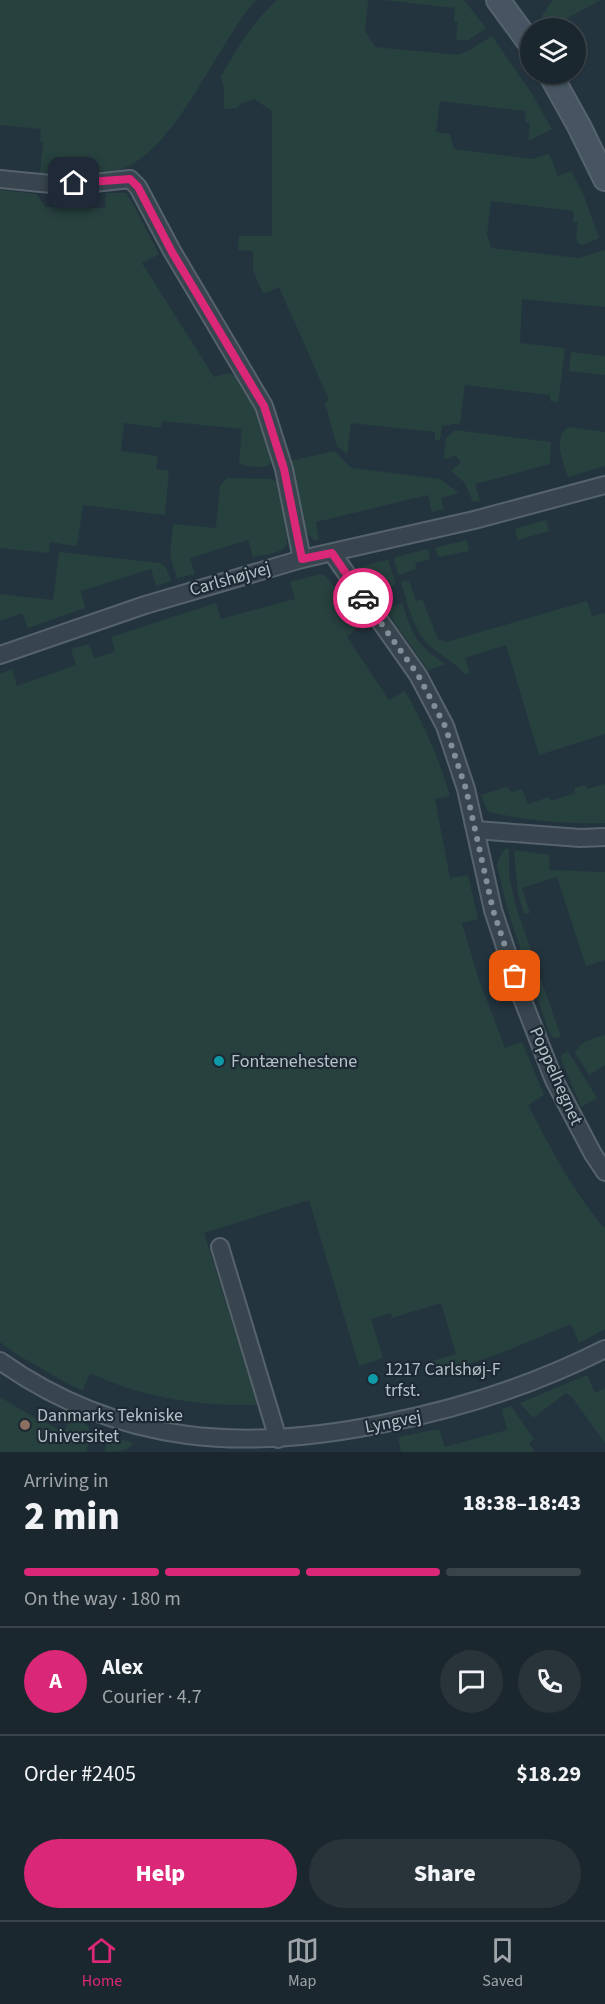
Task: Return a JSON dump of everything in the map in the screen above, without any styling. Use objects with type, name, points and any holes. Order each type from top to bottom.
[{"type":"street","points":[[498,0],[520,30]]},
{"type":"street","points":[[555,84],[605,179]]},
{"type":"street","points":[[0,179],[51,184],[130,179],[138,187],[172,252],[264,406],[284,469],[302,559]]},
{"type":"street","name":"Carlshøjvej","points":[[0,655],[179,594],[302,559],[474,520],[605,485]]},
{"type":"street","name":"Poppelhegnet","points":[[332,553],[418,675],[445,726],[476,830],[493,910],[541,1048],[554,1080],[605,1172]]},
{"type":"street","points":[[476,830],[580,838],[605,837]]},
{"type":"street","points":[[220,1247],[278,1439]]},
{"type":"street","name":"Lyngvej","points":[[0,1361],[22,1377],[69,1402],[107,1417],[177,1435],[206,1438],[278,1439],[335,1433],[437,1413],[508,1391],[605,1349]]},
{"type":"green space","points":[[0,0],[256,0],[241,19],[175,123],[156,146],[135,162],[114,171],[77,174],[40,173],[43,142],[40,141],[41,129],[0,125]]},
{"type":"green space","points":[[277,0],[368,0],[365,31],[375,47],[458,55],[492,36],[520,77],[520,84],[525,84],[552,129],[528,141],[530,124],[525,122],[526,111],[440,101],[436,132],[450,134],[454,149],[532,159],[549,154],[558,176],[571,171],[584,196],[599,238],[583,245],[578,243],[576,240],[578,222],[573,221],[574,211],[491,201],[487,234],[491,248],[579,258],[605,250],[605,307],[522,299],[520,343],[565,350],[558,402],[550,401],[550,395],[465,385],[460,423],[442,426],[440,441],[435,440],[435,432],[351,423],[347,454],[337,446],[325,403],[329,400],[279,287],[263,294],[253,270],[253,251],[238,250],[239,236],[272,236],[272,111],[254,99],[242,103],[237,108],[224,109],[224,88],[221,76],[240,45]]},
{"type":"green space","points":[[384,0],[464,0],[486,28],[469,40],[456,40],[458,22],[454,21],[455,8]]},
{"type":"green space","points":[[553,0],[601,0],[568,18],[543,18],[542,16]]},
{"type":"green space","points":[[0,190],[37,194],[45,207],[105,208],[106,193],[126,193],[159,254],[142,263],[214,377],[228,373],[237,377],[242,383],[266,434],[272,457],[271,463],[265,467],[239,464],[242,429],[162,421],[161,428],[124,423],[121,451],[158,456],[156,469],[169,471],[165,515],[83,505],[76,546],[50,542],[49,553],[0,548]]},
{"type":"green space","points":[[571,352],[605,356],[605,375],[569,371]]},
{"type":"green space","points":[[569,427],[605,432],[605,466],[568,477],[560,443],[564,431]]},
{"type":"green space","points":[[455,430],[551,442],[550,464],[475,484],[480,501],[473,502],[465,483],[451,471],[461,462],[455,455],[448,459],[444,458],[446,438]]},
{"type":"green space","points":[[334,451],[352,468],[440,479],[459,493],[441,498],[444,509],[432,512],[428,495],[316,522],[319,539],[315,541],[304,527],[290,461]]},
{"type":"green space","points":[[227,478],[271,479],[276,482],[287,526],[285,547],[275,553],[253,557],[248,540],[190,558],[195,574],[177,578],[170,557],[173,524],[216,528],[220,486]]},
{"type":"green space","points":[[546,520],[549,531],[518,540],[515,529]]},
{"type":"green space","points":[[467,540],[469,551],[439,557],[435,549],[438,547]]},
{"type":"green space","points":[[428,549],[430,559],[415,563],[416,569],[399,575],[394,560],[396,557]]},
{"type":"green space","points":[[59,552],[160,563],[166,568],[171,581],[156,586],[151,569],[81,591],[85,608],[28,628],[22,613],[0,621],[0,594],[53,600]]},
{"type":"green space","points":[[388,560],[396,585],[373,592],[359,573],[358,567]]},
{"type":"green space","points":[[320,574],[326,576],[361,625],[347,637],[389,700],[405,691],[425,729],[441,768],[450,796],[435,799],[450,878],[468,875],[478,919],[462,923],[477,974],[505,1048],[522,1042],[544,1095],[528,1105],[571,1183],[603,1227],[605,1226],[605,1329],[579,1343],[571,1324],[506,1351],[438,1375],[432,1361],[456,1354],[441,1303],[392,1318],[391,1313],[371,1319],[383,1358],[359,1366],[309,1200],[204,1233],[258,1405],[215,1404],[172,1399],[130,1389],[90,1373],[83,1390],[16,1354],[0,1342],[0,674],[12,669],[17,686],[76,665],[71,649],[89,644],[94,658],[115,652],[111,637],[216,603],[221,619],[295,599],[290,582]]},
{"type":"green space","points":[[409,580],[416,601],[422,599],[438,639],[446,642],[587,601],[592,616],[605,613],[605,734],[539,755],[506,645],[465,658],[470,673],[465,675],[428,644],[418,631],[401,582]]},
{"type":"green space","points":[[383,595],[388,608],[402,603],[417,639],[436,658],[446,664],[428,670],[377,597]]},
{"type":"green space","points":[[605,784],[605,823],[546,821],[488,812],[481,795],[506,787],[512,792],[522,789],[528,804],[549,797],[551,801],[575,793],[574,788],[585,785],[587,789]]},
{"type":"green space","points":[[505,849],[509,849],[509,876],[516,907],[561,1037],[554,1038],[548,1029],[508,912],[497,866]]},
{"type":"green space","points":[[514,850],[550,855],[549,870],[605,872],[605,960],[586,966],[557,877],[522,888],[530,913],[524,914],[518,894]]},
{"type":"green space","points":[[605,1035],[605,1065],[589,1075],[575,1053],[584,1043]]},
{"type":"green space","points":[[568,1051],[597,1098],[581,1107],[561,1059],[562,1054]]},
{"type":"green space","points":[[587,1375],[595,1393],[605,1388],[605,1443],[572,1397],[566,1393],[533,1418],[520,1403]]},
{"type":"green space","name":"Danmarks Tekniske Universitet","points":[[0,1397],[64,1432],[72,1415],[79,1419],[90,1429],[86,1452],[0,1452]]},
{"type":"green space","points":[[511,1406],[534,1439],[529,1444],[535,1452],[401,1452],[398,1437],[439,1429],[445,1447],[507,1430],[502,1409]]},
{"type":"green space","points":[[111,1437],[133,1443],[124,1450],[104,1452]]},
{"type":"way so far","points":[[363,598],[418,675],[445,726],[466,789],[493,910],[515,976]]},
{"type":"place","name":"Fontænehestene","points":[[219,1061]]},
{"type":"place","name":"1217 Carlshøj-F trfst.","points":[[373,1379]]},
{"type":"place","name":"Danmarks Tekniske Universitet","points":[[25,1425]]},
{"type":"route","points":[[74,183],[130,179],[138,187],[172,252],[264,406],[284,469],[302,559],[332,553],[363,598]]}]
